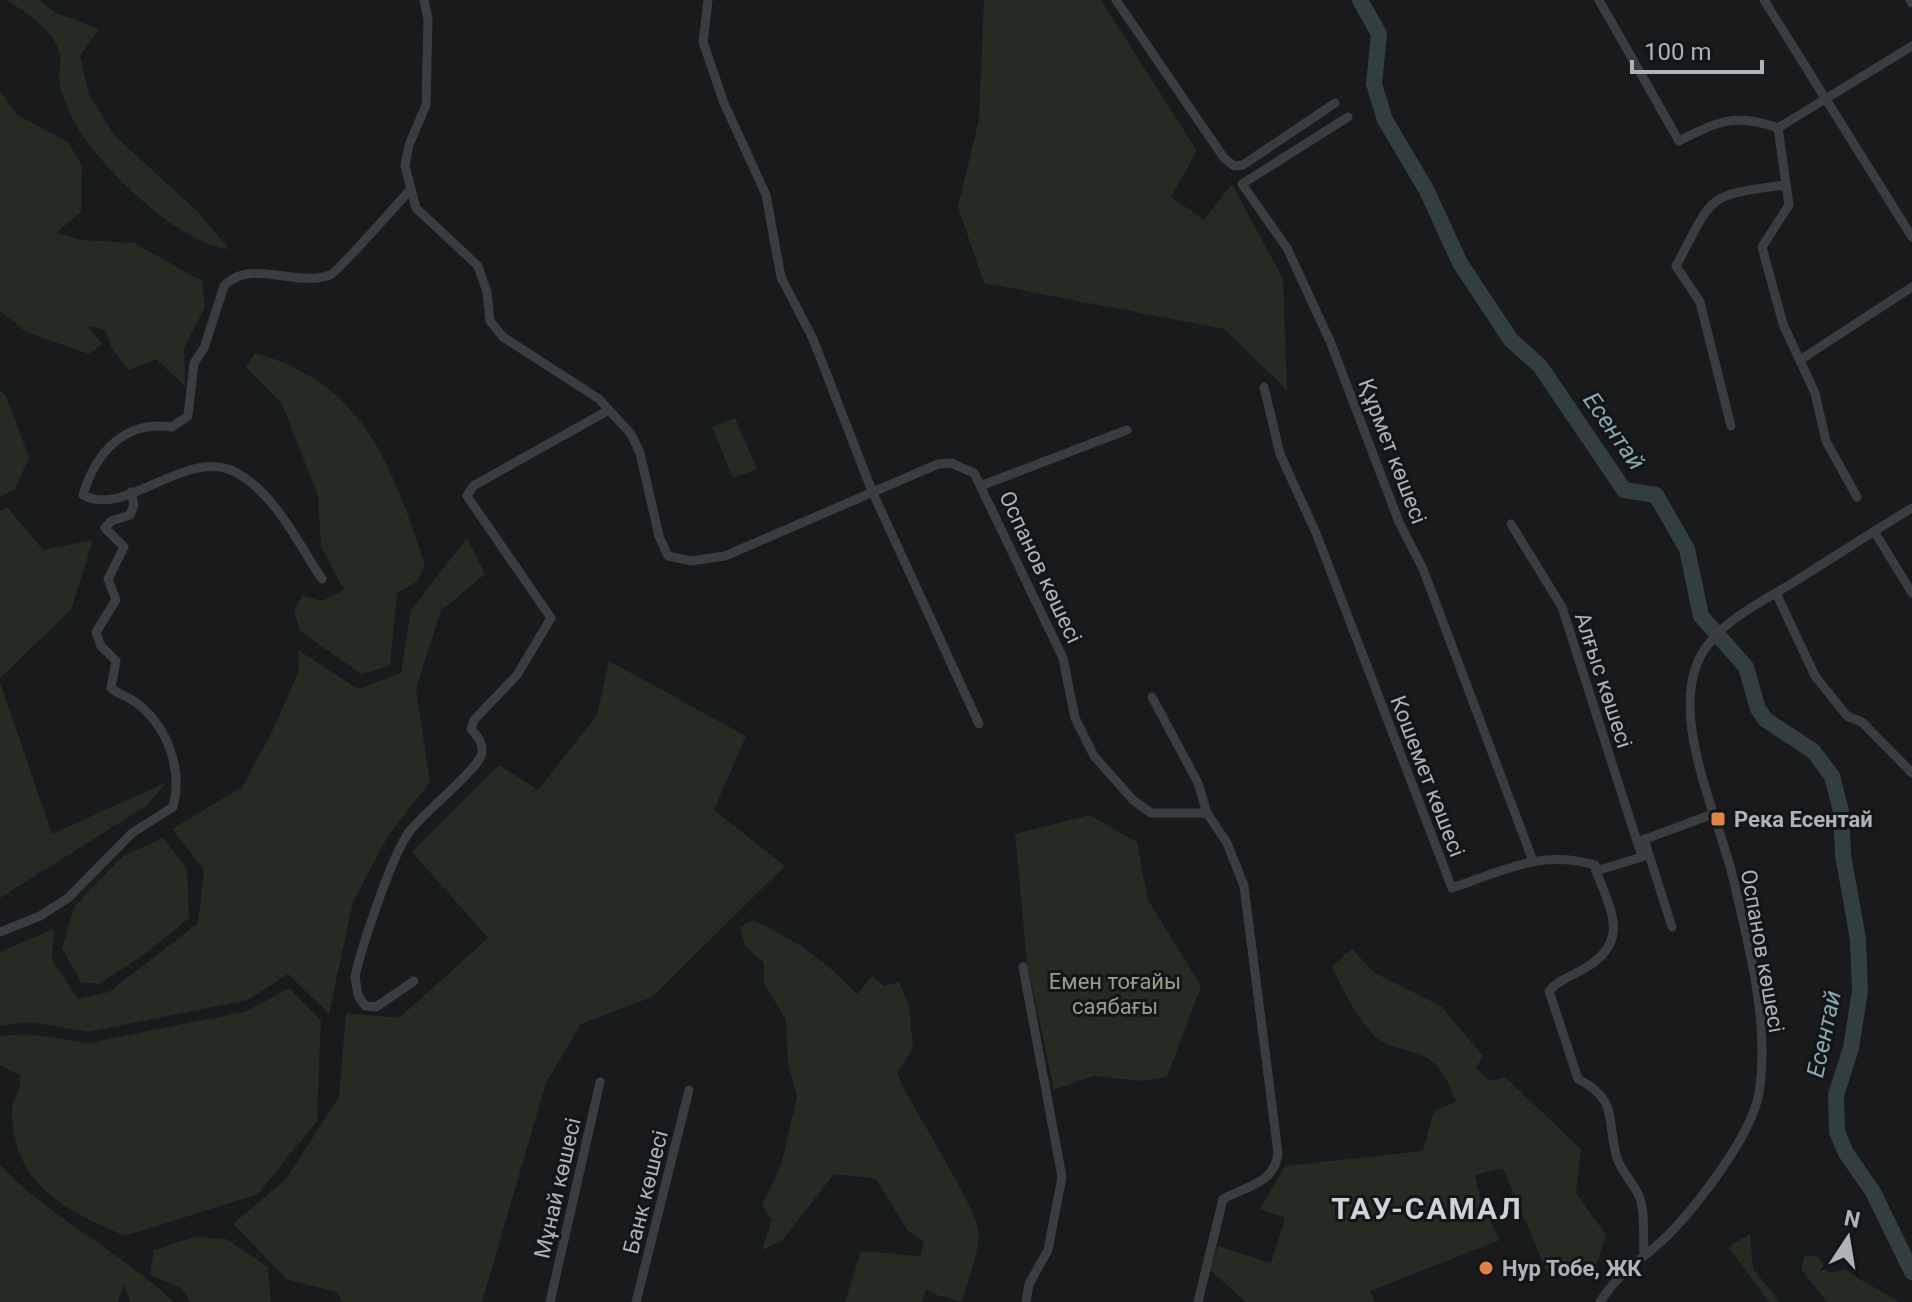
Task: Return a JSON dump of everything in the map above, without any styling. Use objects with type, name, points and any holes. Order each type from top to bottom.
[{"type":"street","points":[[322,579],[265,494],[235,471],[197,468],[113,500],[95,501],[83,495],[86,483],[119,436],[146,425],[172,427],[188,416],[194,363],[204,348],[224,286],[230,279],[246,272],[299,279],[334,273],[410,190],[405,166],[409,145],[426,105],[428,19],[424,0]]},
{"type":"street","points":[[708,0],[703,42],[724,103],[766,195],[781,277],[813,339],[872,491],[979,724]]},
{"type":"street","points":[[1116,0],[1211,140],[1234,166],[1243,165],[1335,103]]},
{"type":"street","points":[[1599,0],[1679,141],[1722,119],[1757,120],[1778,128]]},
{"type":"street","points":[[1764,0],[1912,237]]},
{"type":"street","points":[[1778,128],[1912,46]]},
{"type":"street","name":"Құрмет көшесі","points":[[1348,117],[1242,184],[1287,248],[1324,326],[1399,522],[1423,569],[1533,861]]},
{"type":"street","points":[[1778,128],[1789,205],[1762,247],[1783,324],[1815,393],[1826,441],[1857,497]]},
{"type":"street","points":[[1731,426],[1700,302],[1676,266],[1708,206],[1720,196],[1786,185]]},
{"type":"street","name":"Оспанов көшесі","points":[[410,190],[416,208],[478,266],[487,292],[490,321],[503,337],[565,374],[609,410],[631,434],[640,453],[659,536],[668,556],[691,561],[725,556],[938,464],[951,463],[974,473],[983,485],[1063,658],[1075,718],[1094,756],[1133,800],[1151,813],[1207,813]]},
{"type":"street","points":[[1800,360],[1912,287]]},
{"type":"street","name":"Кошемет көшесі","points":[[1264,387],[1280,454],[1316,533],[1452,888],[1533,861],[1559,857],[1595,865],[1596,871]]},
{"type":"street","points":[[414,981],[376,1007],[365,1006],[358,995],[355,977],[396,856],[407,835],[438,799],[471,770],[481,755],[482,743],[471,729],[474,720],[517,675],[551,618],[467,496],[473,486],[609,410]]},
{"type":"street","points":[[983,485],[1127,430]]},
{"type":"street","points":[[0,932],[40,916],[68,898],[132,833],[173,807],[178,774],[170,747],[153,717],[136,702],[111,688],[116,661],[101,646],[96,632],[116,600],[108,579],[124,547],[105,528],[111,521],[130,515],[134,505],[131,492]]},
{"type":"street","name":"Оспанов көшесі","points":[[1600,1302],[1611,1284],[1672,1232],[1721,1167],[1743,1132],[1759,1096],[1763,1055],[1759,1014],[1733,878],[1713,814],[1690,720],[1697,667],[1706,646],[1736,618],[1912,508]]},
{"type":"street","name":"Алғыс көшесі","points":[[1511,524],[1562,607],[1672,927]]},
{"type":"street","points":[[1874,531],[1912,593]]},
{"type":"street","points":[[1776,593],[1815,676],[1847,716],[1862,722],[1912,773]]},
{"type":"street","points":[[1152,697],[1198,783],[1207,813],[1227,843],[1244,886],[1278,1153],[1275,1167],[1258,1184],[1223,1199],[1198,1302]]},
{"type":"street","points":[[1641,840],[1713,814]]},
{"type":"street","name":"Алғыс көшесі","points":[[1596,871],[1642,857],[1641,840]]},
{"type":"street","points":[[1596,871],[1615,932],[1611,947],[1597,962],[1549,991],[1578,1079],[1592,1086],[1606,1102],[1613,1120],[1616,1157],[1641,1199],[1644,1253]]},
{"type":"street","points":[[1023,967],[1062,1177],[1048,1250],[1029,1284],[1026,1302]]},
{"type":"street","name":"Мұнай көшесі","points":[[550,1302],[600,1082]]},
{"type":"street","name":"Банк көшесі","points":[[636,1302],[689,1090]]},
{"type":"green space","points":[[7,0],[39,0],[56,13],[99,29],[80,56],[89,95],[115,136],[199,213],[229,249],[186,233],[162,217],[116,176],[81,133],[71,115],[59,80],[61,62],[53,38],[40,24]]},
{"type":"green space","points":[[984,0],[1101,0],[1197,151],[1171,197],[1204,220],[1232,184],[1283,279],[1287,390],[1224,329],[984,283],[958,207],[979,119]]},
{"type":"green space","points":[[0,91],[17,115],[68,142],[82,166],[81,212],[56,233],[83,240],[134,243],[202,281],[205,307],[184,348],[185,386],[156,359],[129,370],[112,349],[105,330],[87,325],[102,344],[89,354],[26,332],[0,311]]},
{"type":"green space","points":[[255,353],[293,367],[323,385],[348,407],[369,433],[400,494],[425,565],[418,581],[397,593],[390,666],[361,674],[300,631],[294,610],[302,596],[322,601],[344,590],[321,547],[318,496],[282,404],[246,367]]},
{"type":"green space","points":[[0,391],[6,396],[29,457],[15,489],[0,497]]},
{"type":"green space","points":[[735,418],[757,469],[733,478],[712,427]]},
{"type":"green space","points":[[7,507],[43,550],[93,540],[71,610],[0,678],[0,511]]},
{"type":"green space","points":[[467,538],[485,574],[441,611],[416,688],[430,782],[388,836],[353,902],[329,1014],[288,974],[248,1000],[88,1032],[30,1022],[0,1026],[0,952],[54,929],[52,960],[78,999],[109,992],[198,923],[204,870],[172,829],[242,787],[270,736],[299,671],[298,650],[358,689],[401,673],[411,610]]},
{"type":"green space","points":[[609,661],[746,736],[714,810],[785,866],[652,997],[581,1024],[546,1083],[482,1302],[343,1302],[337,1292],[288,1280],[233,1224],[286,1179],[339,1097],[346,1013],[399,1018],[488,938],[412,852],[499,765],[538,790],[597,715]]},
{"type":"green space","points":[[0,682],[52,834],[167,782],[146,806],[0,898]]},
{"type":"green space","name":"Емен тоғайы саябағы","points":[[1089,815],[1137,842],[1148,900],[1201,986],[1167,1077],[1143,1081],[1093,1076],[1054,1090],[1027,963],[1015,834]]},
{"type":"green space","points":[[163,838],[187,869],[189,918],[146,953],[99,984],[81,982],[62,948],[74,907],[123,856]]},
{"type":"green space","points":[[752,920],[809,951],[857,994],[872,976],[884,986],[899,982],[909,1006],[913,1049],[897,1073],[957,1182],[979,1234],[962,1301],[939,1296],[926,1289],[922,1302],[845,1302],[861,1251],[920,1256],[924,1242],[908,1231],[876,1179],[834,1174],[782,1241],[762,1250],[772,1220],[762,1205],[781,1165],[797,1097],[788,1064],[786,1020],[764,983],[764,963],[745,946],[740,927]]},
{"type":"green space","points":[[1352,949],[1375,973],[1441,1006],[1483,1056],[1476,1068],[1490,1081],[1505,1077],[1581,1149],[1576,1193],[1606,1235],[1596,1266],[1548,1275],[1503,1168],[1475,1175],[1482,1205],[1500,1240],[1370,1291],[1375,1302],[1246,1302],[1210,1270],[1218,1246],[1271,1263],[1285,1218],[1260,1209],[1285,1166],[1423,1151],[1434,1111],[1456,1102],[1434,1063],[1382,1042],[1359,1016],[1332,966]]},
{"type":"green space","points":[[289,988],[321,1020],[317,1121],[258,1194],[125,1236],[62,1204],[32,1176],[14,1136],[12,1110],[20,1086],[20,1075],[0,1065],[0,1036],[27,1034],[89,1043],[247,1011]]},
{"type":"green space","points":[[0,1165],[41,1202],[174,1302],[130,1302],[124,1285],[118,1302],[0,1302]]},
{"type":"green space","points":[[1750,1234],[1753,1269],[1780,1302],[1769,1302],[1728,1247]]},
{"type":"green space","points":[[195,1237],[226,1239],[268,1267],[271,1302],[191,1302],[181,1288],[150,1275],[154,1250]]},
{"type":"green space","points":[[1805,1255],[1817,1256],[1829,1273],[1846,1269],[1899,1302],[1827,1302],[1801,1269]]},
{"type":"waterway","name":"Есентай","points":[[1360,0],[1379,34],[1374,84],[1385,120],[1426,189],[1460,263],[1511,340],[1540,366],[1624,490],[1656,495],[1687,549],[1701,616],[1746,667],[1758,709],[1766,720],[1813,751],[1832,776],[1841,811],[1843,855],[1858,939],[1860,991],[1851,1048],[1836,1095],[1837,1132],[1846,1153],[1873,1192],[1912,1272]]},
{"type":"place","name":"Река Есентай","points":[[1718,819]]},
{"type":"place","name":"Нур Тобе, ЖК","points":[[1486,1268]]},
{"type":"district","name":"ТАУ-САМАЛ","points":[[1427,1209]]}]
